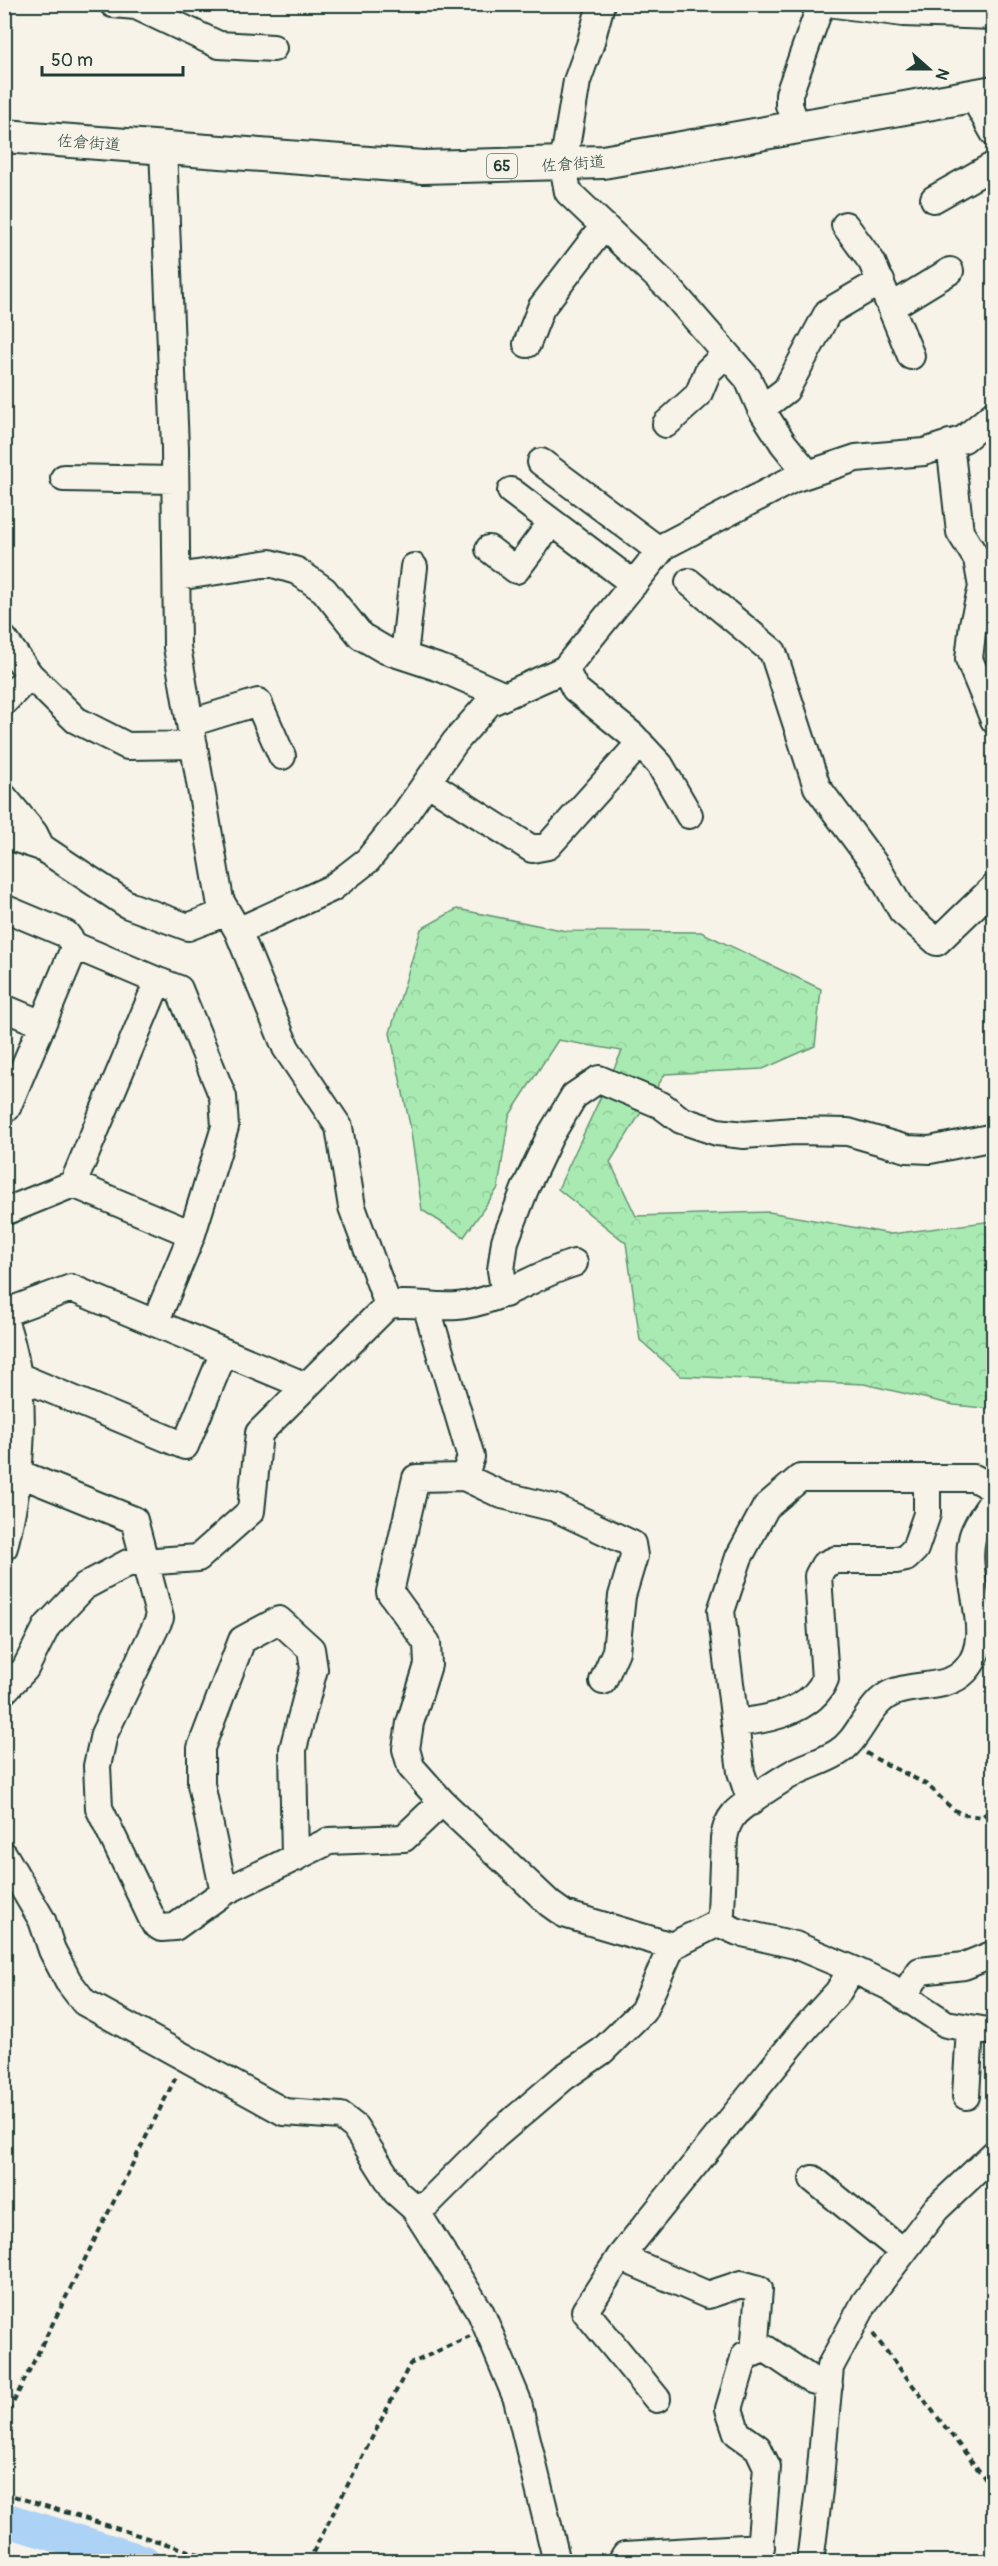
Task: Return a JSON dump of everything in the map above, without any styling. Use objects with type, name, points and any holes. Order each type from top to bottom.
[{"type":"main road","name":"佐倉街道","points":[[4,136],[423,167],[563,165],[603,162],[983,94]]},
{"type":"street","points":[[113,4],[136,6],[219,45],[273,48]]},
{"type":"street","points":[[601,4],[577,81],[563,165],[568,192],[669,288],[726,354],[748,380],[761,409],[783,443],[808,474]]},
{"type":"street","points":[[797,127],[789,105],[789,94],[821,4]]},
{"type":"street","points":[[836,4],[903,13],[993,16]]},
{"type":"street","points":[[983,94],[993,133]]},
{"type":"street","points":[[163,147],[175,480],[177,647],[220,900],[232,921],[286,1048],[339,1127],[352,1207],[388,1305]]},
{"type":"street","points":[[934,200],[993,165]]},
{"type":"street","points":[[845,225],[872,262],[911,356]]},
{"type":"street","points":[[527,344],[541,308],[604,226]]},
{"type":"street","points":[[891,307],[950,271]]},
{"type":"street","points":[[761,409],[786,390],[828,312],[881,281]]},
{"type":"street","points":[[666,424],[698,395],[708,371],[726,354]]},
{"type":"street","points":[[4,835],[41,847],[128,905],[188,927],[232,921],[332,888],[368,860],[455,741],[489,703],[566,669],[664,546],[794,479],[856,458],[924,452],[964,439],[993,414]]},
{"type":"street","points":[[950,443],[960,532],[977,559],[982,587],[973,624],[969,659],[993,720]]},
{"type":"street","points":[[541,462],[660,551]]},
{"type":"street","points":[[64,478],[175,480]]},
{"type":"street","points":[[511,491],[634,584]]},
{"type":"street","points":[[489,549],[516,570],[586,496]]},
{"type":"street","points":[[177,577],[270,563],[297,571],[324,590],[361,636],[385,650],[443,669],[505,696]]},
{"type":"street","points":[[404,656],[414,567]]},
{"type":"street","points":[[689,582],[773,652],[817,787],[878,869],[902,911],[937,942],[993,886]]},
{"type":"street","points":[[4,639],[30,675],[76,720],[127,746],[192,734],[258,702],[282,756]]},
{"type":"street","points":[[566,669],[575,689],[640,743],[660,765],[689,815]]},
{"type":"street","points":[[4,702],[30,675]]},
{"type":"street","points":[[427,782],[532,849],[548,846],[640,743]]},
{"type":"street","points":[[4,797],[34,833],[41,847]]},
{"type":"street","points":[[4,908],[66,934],[75,946],[179,989],[223,1097],[225,1127],[192,1234],[155,1323]]},
{"type":"street","points":[[4,1109],[8,1108],[75,946]]},
{"type":"street","points":[[73,1184],[158,981]]},
{"type":"street","points":[[4,1008],[42,1024]]},
{"type":"street","points":[[505,1294],[501,1270],[505,1241],[525,1188],[550,1136],[574,1096],[599,1079],[661,1105],[681,1120],[717,1132],[744,1135],[794,1131],[848,1132],[907,1149],[930,1150],[993,1137]]},
{"type":"street","points":[[4,1212],[73,1184],[192,1234]]},
{"type":"street","points":[[4,1691],[25,1669],[47,1626],[85,1586],[128,1563],[198,1558],[250,1511],[259,1433],[388,1305],[457,1306],[505,1294],[556,1268],[574,1263]]},
{"type":"street","points":[[4,1313],[71,1288],[306,1386]]},
{"type":"street","points":[[426,1305],[471,1457],[464,1477]]},
{"type":"street","points":[[4,1320],[11,1339],[18,1376],[20,1416],[18,1473],[4,1547]]},
{"type":"street","points":[[18,1376],[185,1446],[224,1352]]},
{"type":"street","points":[[18,1473],[134,1520],[160,1618],[104,1734],[97,1766],[99,1808],[154,1923],[161,1928],[175,1927],[224,1892],[329,1841],[404,1838],[442,1802]]},
{"type":"street","points":[[603,1681],[616,1651],[622,1596],[634,1556],[632,1544],[555,1508],[502,1495],[464,1477],[416,1478],[390,1592],[427,1643],[428,1665],[410,1723],[406,1749],[411,1767],[442,1802],[550,1904],[564,1914],[672,1946]]},
{"type":"street","points":[[751,1802],[741,1772],[721,1611],[739,1557],[766,1507],[801,1478],[974,1478],[993,1489]]},
{"type":"street","points":[[735,1723],[771,1719],[811,1699],[820,1691],[825,1679],[818,1576],[824,1565],[835,1560],[906,1558],[915,1549],[927,1514],[927,1478]]},
{"type":"street","points":[[414,2208],[428,2203],[495,2136],[564,2077],[602,2051],[643,2011],[672,1946],[718,1923],[721,1913],[724,1838],[726,1826],[736,1812],[793,1773],[838,1753],[850,1743],[879,1702],[892,1693],[955,1680],[966,1671],[976,1658],[980,1635],[971,1552],[972,1537],[993,1498]]},
{"type":"street","points":[[224,1892],[201,1784],[201,1748],[242,1640],[279,1620],[311,1649],[314,1669],[293,1749],[295,1858]]},
{"type":"street","points":[[4,1855],[42,1920],[52,1950],[68,1981],[84,2002],[284,2112],[341,2116],[355,2127],[396,2192],[414,2208],[481,2313],[518,2399],[557,2562]]},
{"type":"street","points":[[718,1923],[738,1932],[795,1945],[903,1995],[946,2024],[982,2030],[966,2096]]},
{"type":"street","points":[[903,1995],[920,1971],[964,1966],[993,1954]]},
{"type":"street","points":[[657,2399],[585,2311],[620,2257],[806,2027],[838,1992],[852,1970]]},
{"type":"street","points":[[810,2562],[830,2367],[858,2314],[903,2252],[936,2209],[993,2154]]},
{"type":"street","points":[[813,2179],[903,2252]]},
{"type":"street","points":[[620,2257],[708,2295],[741,2284],[759,2289],[754,2353]]},
{"type":"street","points":[[621,2562],[625,2555],[760,2554],[767,2467],[758,2448],[737,2433],[729,2409],[745,2355],[766,2349],[812,2380],[828,2385]]},
{"type":"path","points":[[850,1743],[888,1767],[922,1782],[939,1793],[947,1804],[962,1814],[982,1817],[993,1807]]},
{"type":"path","points":[[4,2421],[186,2058]]},
{"type":"path","points":[[858,2314],[993,2490]]},
{"type":"path","points":[[308,2562],[410,2364],[487,2328]]},
{"type":"path","points":[[4,2493],[224,2562]]},
{"type":"green space","points":[[457,909],[566,931],[701,932],[821,989],[815,1046],[763,1069],[665,1074],[610,1162],[636,1216],[769,1212],[891,1234],[993,1221],[993,1409],[954,1405],[864,1384],[681,1376],[640,1340],[626,1243],[558,1189],[622,1051],[558,1040],[509,1116],[498,1188],[464,1237],[422,1210],[410,1125],[390,1033],[421,929]]},
{"type":"waterway","points":[[4,2519],[144,2562]]}]
